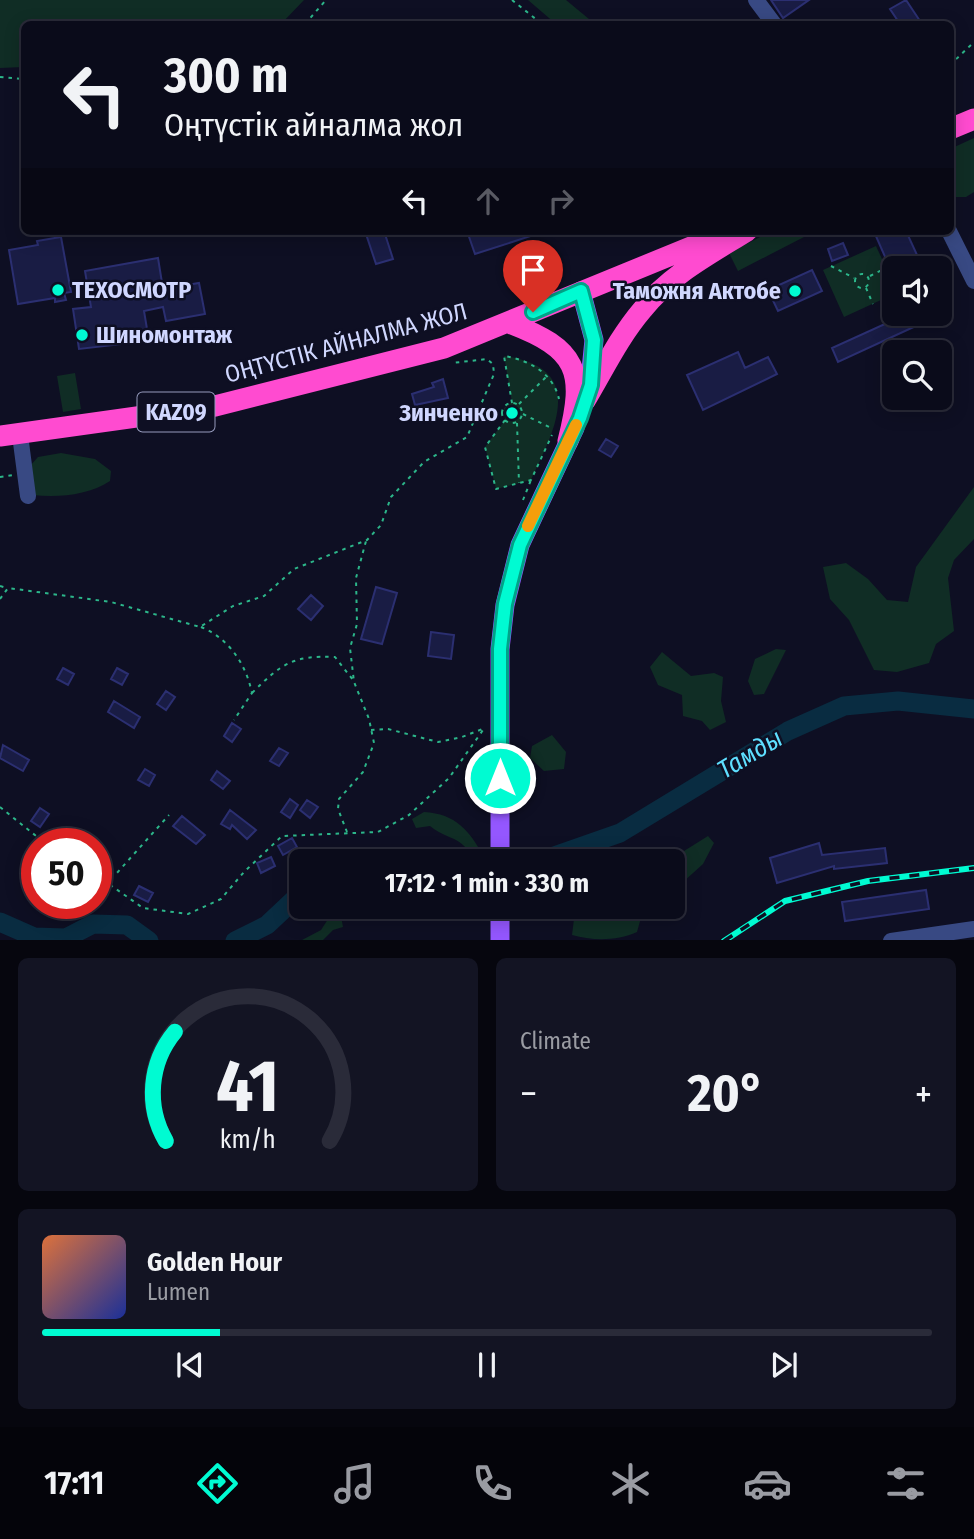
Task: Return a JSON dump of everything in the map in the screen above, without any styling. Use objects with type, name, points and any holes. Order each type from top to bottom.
[{"type":"highway","points":[[954,127],[974,119]]},
{"type":"highway","name":"ОҢТҮСТІК АЙНАЛМА ЖОЛ","points":[[10,436],[215,406],[444,348],[720,235]]},
{"type":"highway","points":[[586,401],[620,341],[645,306],[677,276],[741,235]]},
{"type":"highway","points":[[509,323],[543,335],[562,352],[577,378],[579,399],[560,431]]},
{"type":"main road","points":[[500,849],[493,727],[505,604],[520,545],[560,431],[586,401],[594,366],[594,340],[581,291]]},
{"type":"main road","points":[[500,919],[500,940]]},
{"type":"lane","points":[[756,0],[772,21]]},
{"type":"lane","points":[[951,235],[974,281]]},
{"type":"lane","points":[[10,436],[28,496]]},
{"type":"lane","points":[[891,940],[974,929]]},
{"type":"path","points":[[308,21],[326,0]]},
{"type":"path","points":[[512,0],[538,21]]},
{"type":"path","points":[[954,61],[974,42]]},
{"type":"path","points":[[0,77],[21,79]]},
{"type":"path","points":[[831,266],[855,278],[858,287],[865,288]]},
{"type":"path","points":[[869,277],[882,270]]},
{"type":"path","points":[[855,278],[863,273],[869,277]]},
{"type":"path","points":[[865,288],[869,284],[869,277]]},
{"type":"path","points":[[865,288],[873,304]]},
{"type":"path","points":[[512,403],[504,356],[530,364],[547,376],[557,390],[559,401]]},
{"type":"path","points":[[200,627],[233,607],[264,596],[294,569],[367,540],[382,525],[391,497],[424,461],[467,437],[494,374],[493,364],[487,359],[444,365]]},
{"type":"path","points":[[519,405],[547,376]]},
{"type":"path","points":[[512,403],[519,405],[522,414],[560,431],[531,480],[496,489],[485,447],[505,420],[504,408],[512,403]]},
{"type":"path","points":[[519,483],[517,421],[522,414]]},
{"type":"path","points":[[505,420],[517,421]]},
{"type":"path","points":[[347,833],[338,809],[339,799],[363,772],[374,743],[354,681],[350,648],[357,624],[356,578],[367,540]]},
{"type":"path","points":[[0,586],[111,602],[214,632],[242,663],[252,694]]},
{"type":"path","points":[[0,599],[8,588]]},
{"type":"path","points":[[234,720],[252,694],[288,662],[308,656],[335,657],[354,681]]},
{"type":"path","points":[[371,730],[402,732],[438,741],[493,727]]},
{"type":"path","points":[[112,886],[143,908],[188,914],[221,899],[244,872],[282,836],[378,832],[409,816],[449,779],[493,727]]},
{"type":"path","points":[[0,807],[26,828]]},
{"type":"path","points":[[112,874],[116,874],[169,815]]},
{"type":"green space","points":[[0,0],[304,0],[284,21],[21,21],[21,67],[0,68]]},
{"type":"green space","points":[[528,0],[566,0],[591,21],[552,21]]},
{"type":"green space","points":[[974,138],[974,192],[966,197],[954,197],[954,147]]},
{"type":"green space","points":[[764,235],[804,237],[738,271],[729,253]]},
{"type":"green space","points":[[876,246],[882,259],[882,300],[844,317],[823,270]]},
{"type":"green space","points":[[504,356],[531,363],[547,374],[556,388],[558,404],[548,442],[531,480],[496,489],[485,447],[505,420],[504,408],[512,402]]},
{"type":"green space","points":[[75,373],[81,409],[63,412],[57,376]]},
{"type":"green space","points":[[61,453],[95,459],[111,471],[110,481],[93,490],[73,494],[33,495],[30,466],[38,457]]},
{"type":"green space","points":[[974,487],[974,539],[954,560],[948,578],[954,631],[936,644],[929,663],[897,672],[874,670],[849,620],[830,599],[823,567],[846,563],[868,579],[887,600],[908,602],[916,567]]},
{"type":"green space","points":[[776,649],[786,650],[764,694],[754,695],[748,681],[755,659]]},
{"type":"green space","points":[[662,652],[691,676],[714,673],[723,677],[721,701],[726,722],[710,730],[702,721],[683,716],[682,695],[658,685],[650,667]]},
{"type":"green space","points":[[552,735],[566,752],[564,769],[544,771],[530,758],[532,746]]},
{"type":"green space","points":[[424,812],[445,816],[467,831],[479,849],[466,849],[430,826],[416,828],[412,819]]},
{"type":"green space","points":[[708,836],[714,843],[703,864],[685,880],[685,850]]},
{"type":"green space","points":[[328,919],[342,919],[343,927],[333,930],[323,940],[302,940],[321,930]]},
{"type":"green space","points":[[574,919],[641,919],[637,932],[621,937],[605,939],[572,935]]},
{"type":"building","points":[[771,0],[809,0],[783,18]]},
{"type":"building","points":[[906,0],[920,21],[898,21],[890,9]]},
{"type":"building","points":[[366,235],[385,235],[393,259],[376,264]]},
{"type":"building","points":[[468,235],[534,235],[475,254]]},
{"type":"building","points":[[875,235],[908,235],[917,256],[885,256]]},
{"type":"building","points":[[61,237],[71,292],[64,293],[66,300],[55,302],[55,298],[18,304],[9,250],[38,245],[37,241]]},
{"type":"building","points":[[843,243],[848,255],[832,261],[828,249]]},
{"type":"building","points":[[158,258],[163,289],[199,283],[205,314],[166,321],[163,307],[144,311],[149,341],[79,349],[73,309],[91,307],[85,271]]},
{"type":"building","name":"Таможня Актобе","points":[[812,270],[822,291],[778,311],[768,290]]},
{"type":"building","points":[[882,325],[916,326],[838,362],[832,348]]},
{"type":"building","points":[[738,352],[745,368],[768,357],[777,374],[703,410],[687,375]]},
{"type":"building","points":[[443,379],[448,398],[415,405],[412,394],[434,387],[432,383]]},
{"type":"building","points":[[606,439],[618,446],[611,457],[599,450]]},
{"type":"building","points":[[376,587],[397,593],[382,644],[361,639]]},
{"type":"building","points":[[311,595],[323,606],[311,620],[298,609]]},
{"type":"building","points":[[431,632],[454,635],[451,659],[428,656]]},
{"type":"building","points":[[63,668],[74,674],[68,685],[57,679]]},
{"type":"building","points":[[117,668],[128,674],[122,685],[111,679]]},
{"type":"building","points":[[166,691],[175,697],[166,710],[157,704]]},
{"type":"building","points":[[114,701],[140,717],[134,728],[108,712]]},
{"type":"building","points":[[232,723],[241,729],[232,742],[224,736]]},
{"type":"building","points":[[3,745],[29,760],[23,771],[0,758]]},
{"type":"building","points":[[279,748],[288,753],[279,766],[270,761]]},
{"type":"building","points":[[145,769],[155,775],[149,786],[138,780]]},
{"type":"building","points":[[217,771],[230,781],[223,789],[211,780]]},
{"type":"building","points":[[290,799],[298,805],[290,818],[281,812]]},
{"type":"building","points":[[307,800],[318,807],[310,818],[300,810]]},
{"type":"building","points":[[40,808],[49,814],[40,827],[31,821]]},
{"type":"building","points":[[230,810],[256,830],[247,839],[232,825],[230,829],[221,824]]},
{"type":"building","points":[[182,816],[205,835],[196,844],[173,826]]},
{"type":"building","points":[[292,838],[297,847],[289,849],[283,855],[278,846]]},
{"type":"building","points":[[819,843],[822,855],[885,848],[887,863],[834,869],[834,866],[777,883],[770,858]]},
{"type":"building","points":[[271,857],[275,866],[261,873],[257,863]]},
{"type":"building","points":[[139,886],[153,893],[148,902],[134,895]]},
{"type":"building","points":[[926,890],[929,909],[845,921],[842,902]]},
{"type":"waterway","name":"Тамды","points":[[574,849],[620,833],[788,731],[844,706],[898,701],[974,709]]},
{"type":"waterway","name":"Тамды","points":[[237,940],[267,925],[289,904]]},
{"type":"waterway","name":"Тамды","points":[[0,922],[34,937],[66,938],[93,924],[127,925],[148,940]]},
{"type":"railway","points":[[726,940],[785,901],[868,881],[974,868]]},
{"type":"slow traffic","points":[[528,526],[576,425]]},
{"type":"place","name":"ТЕХОСМОТР","points":[[58,290]]},
{"type":"place","name":"Таможня Актобе","points":[[795,291]]},
{"type":"place","name":"Шиномонтаж","points":[[82,335]]},
{"type":"place","name":"Зинченко","points":[[512,413]]},
{"type":"route","points":[[500,778],[500,649],[505,604],[520,545],[580,418],[594,366],[594,340],[581,291],[533,312]]}]
